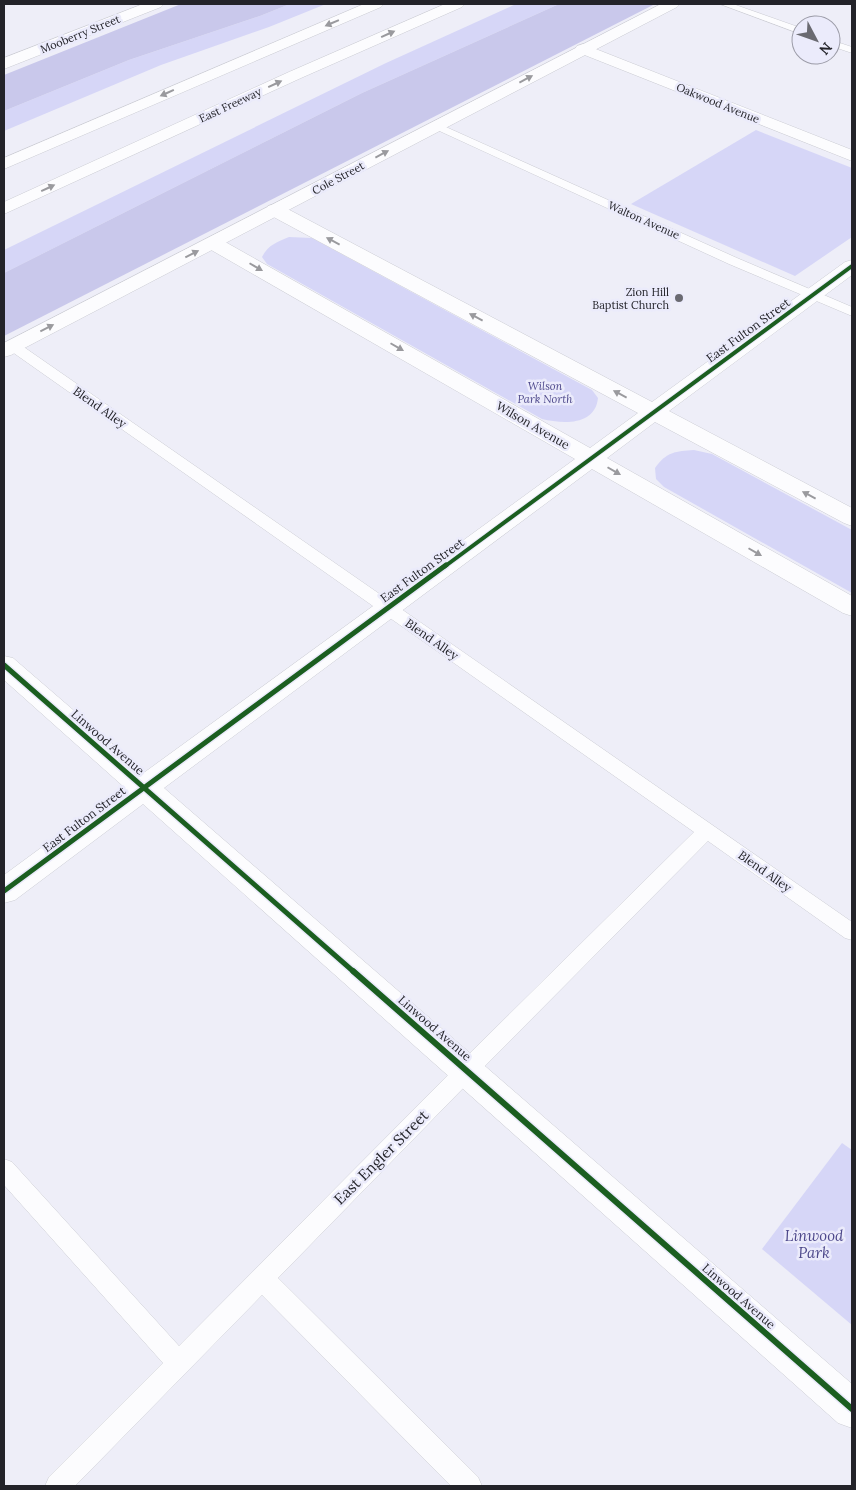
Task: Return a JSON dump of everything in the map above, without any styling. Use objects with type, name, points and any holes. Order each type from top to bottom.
[{"type":"main road","name":"Mooberry Street","points":[[5,62],[156,4]]},
{"type":"main road","points":[[4,164],[376,4]]},
{"type":"main road","name":"East Freeway","points":[[4,209],[286,79],[457,4]]},
{"type":"main road","name":"Cole Street","points":[[8,348],[672,4]]},
{"type":"main road","name":"Oakwood Avenue","points":[[583,49],[852,156]]},
{"type":"main road","points":[[275,210],[852,518]]},
{"type":"main road","name":"Wilson Avenue","points":[[213,243],[852,607]]},
{"type":"main road","name":"East Fulton Street","points":[[4,891],[852,266]]},
{"type":"main road","name":"Linwood Avenue","points":[[4,665],[852,1409]]},
{"type":"lane","points":[[725,4],[791,28]]},
{"type":"lane","name":"Walton Avenue","points":[[437,126],[732,261],[852,312]]},
{"type":"lane","name":"Blend Alley","points":[[8,348],[387,608],[852,932]]},
{"type":"lane","name":"East Engler Street","points":[[58,1486],[467,1070],[707,831]]},
{"type":"lane","points":[[4,1170],[179,1363]]},
{"type":"lane","points":[[262,1279],[469,1486]]},
{"type":"green space","points":[[290,4],[326,4],[269,27],[161,65],[4,131],[4,111],[129,60]]},
{"type":"green space","points":[[516,4],[559,4],[362,93],[4,273],[4,250],[386,63]]},
{"type":"green space","points":[[756,130],[852,168],[852,237],[795,276],[631,204]]},
{"type":"green space","name":"Wilson Park North","points":[[289,237],[312,238],[592,390],[598,398],[596,407],[591,414],[577,421],[559,422],[542,419],[267,264],[262,257],[267,250],[277,242]]},
{"type":"green space","points":[[694,450],[712,454],[852,530],[852,593],[664,487],[656,479],[655,468],[663,459],[672,453]]},
{"type":"green space","name":"Linwood Park","points":[[842,1143],[852,1150],[852,1325],[762,1249]]},
{"type":"shaded area","points":[[181,4],[290,4],[129,60],[4,111],[4,75]]},
{"type":"shaded area","points":[[559,4],[655,4],[4,336],[4,273],[362,93]]},
{"type":"cycle path","points":[[4,891],[852,266]]},
{"type":"cycle path","points":[[4,665],[852,1409]]},
{"type":"place","name":"Zion Hill Baptist Church","points":[[679,298]]}]
